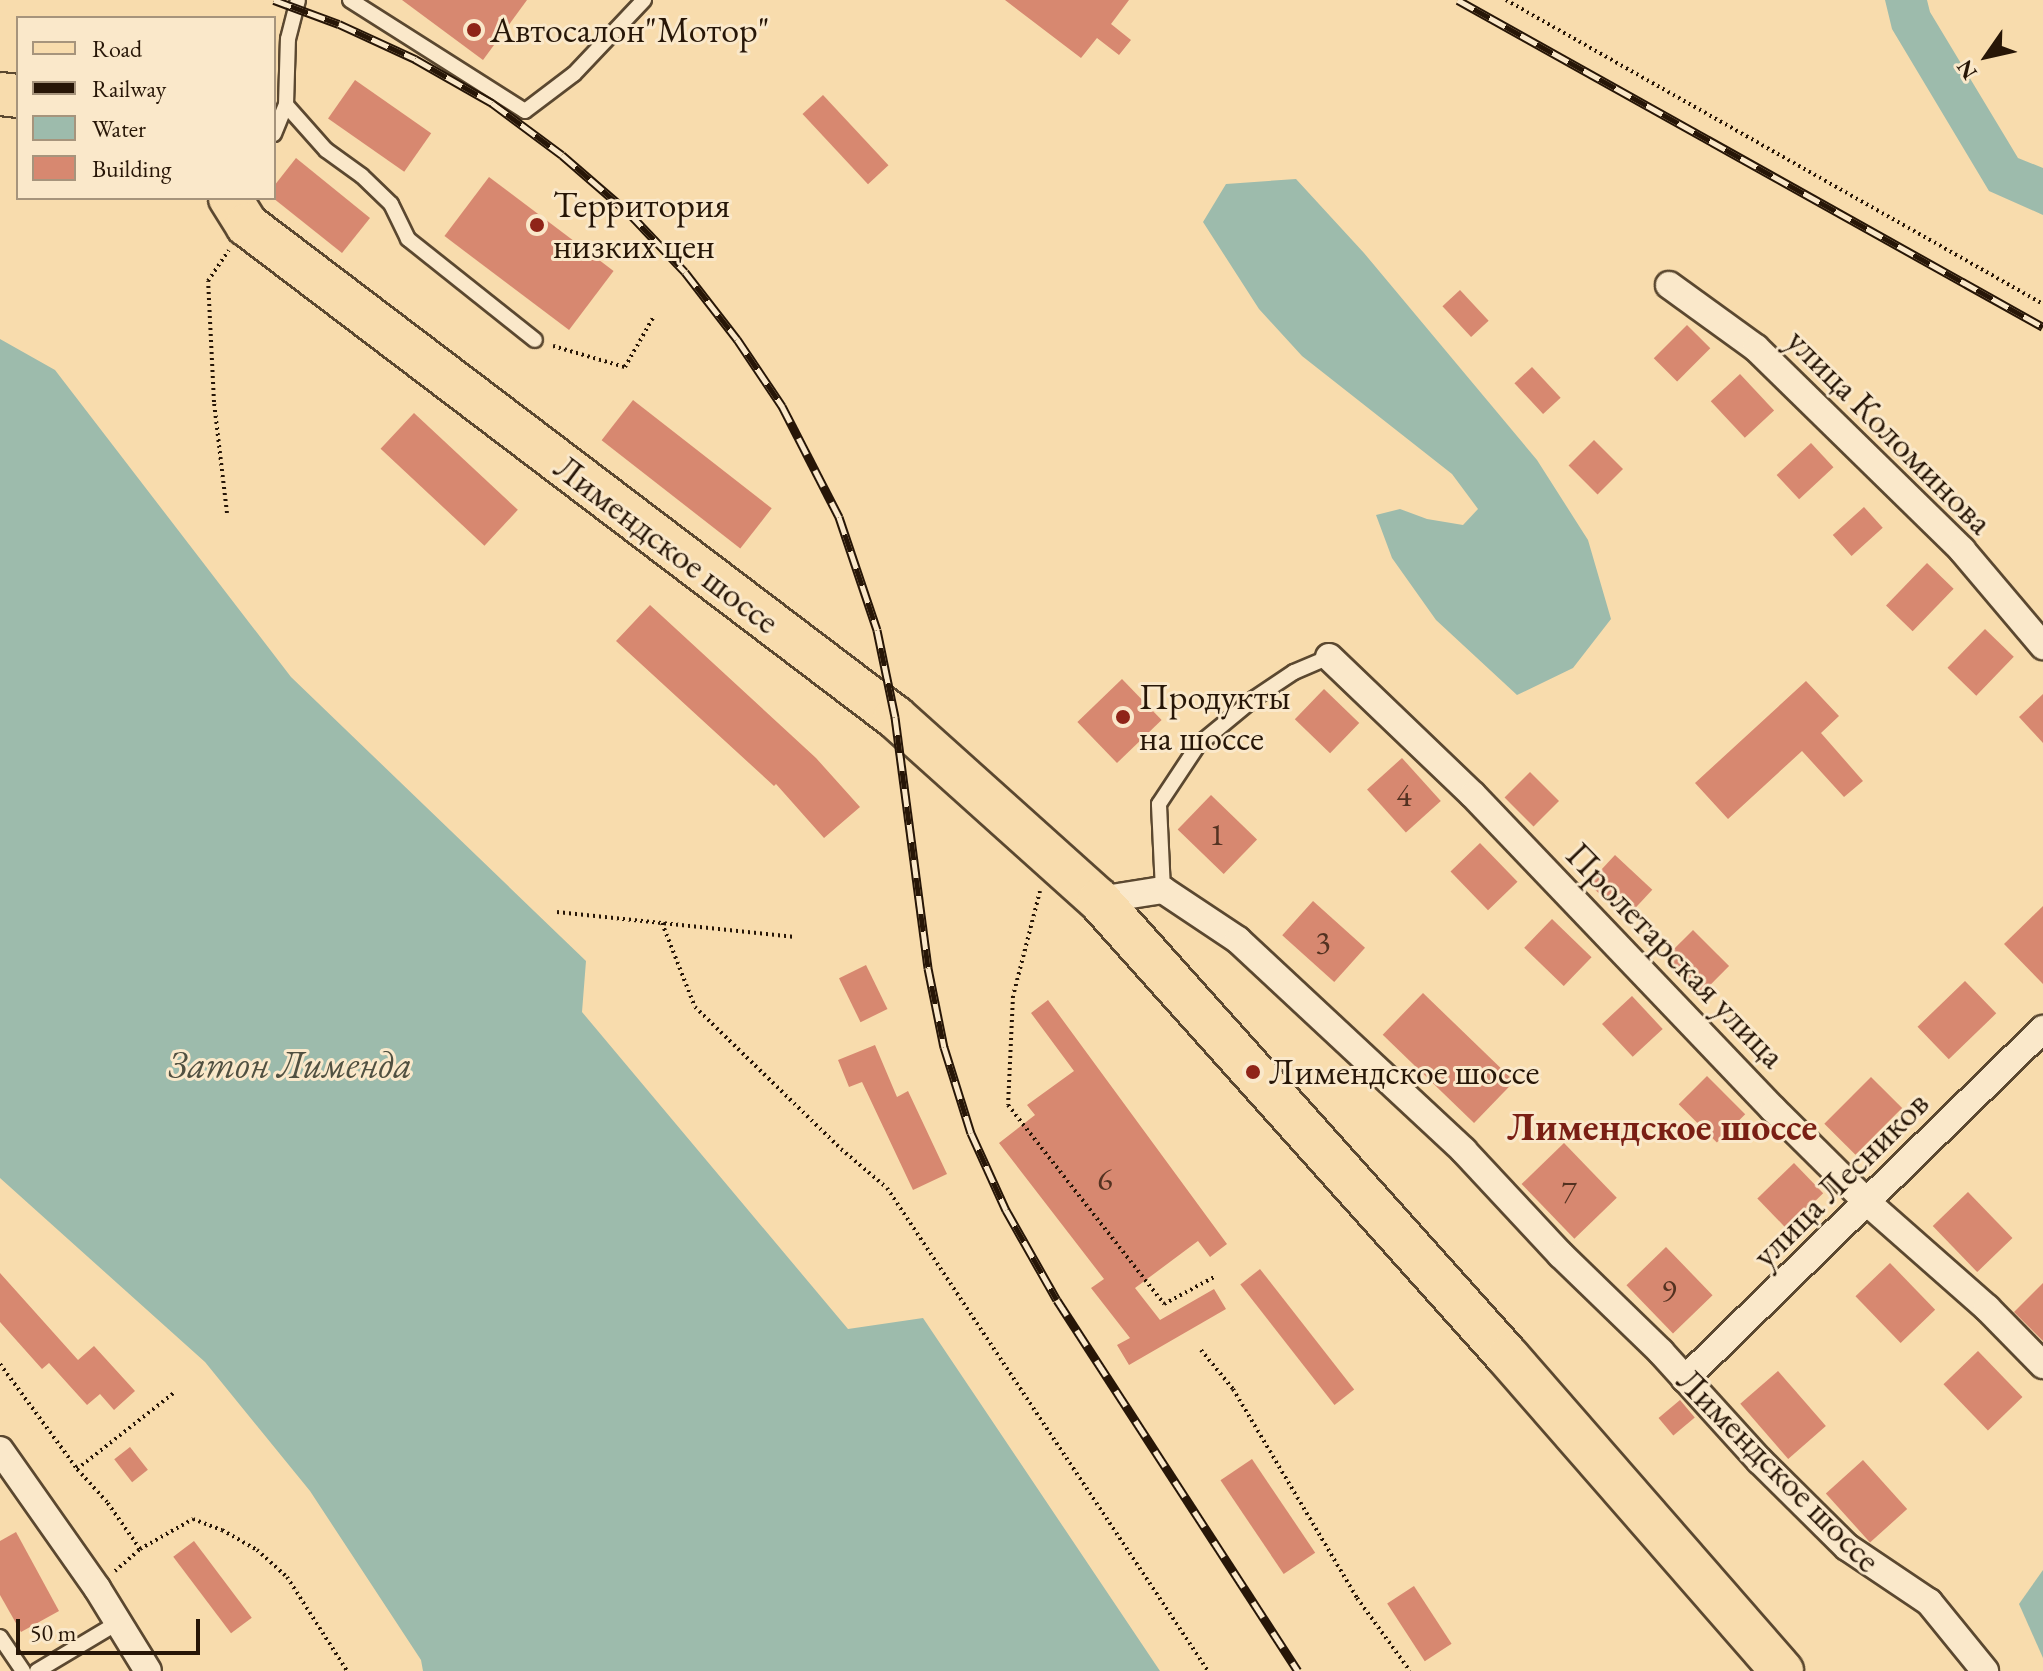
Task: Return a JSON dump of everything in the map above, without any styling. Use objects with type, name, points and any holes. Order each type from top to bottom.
[{"type":"main road","name":"Лимендское шоссе","points":[[236,205],[895,717],[1099,900],[1508,1357],[1782,1671]]},
{"type":"street","name":"улица Коломинова","points":[[1669,285],[1756,348],[1962,550],[2043,646]]},
{"type":"street","name":"Пролетарская улица","points":[[1329,657],[1473,795],[1773,1109],[1868,1203],[1987,1308],[2043,1365]]},
{"type":"street","points":[[1099,900],[1163,890]]},
{"type":"street","name":"Лимендское шоссе","points":[[1163,890],[1238,940],[1464,1151],[1561,1255],[1847,1547],[1929,1602],[1985,1671]]},
{"type":"street","name":"улица Лесников","points":[[1685,1379],[2043,1029]]},
{"type":"street","points":[[0,1450],[10,1484],[97,1588],[148,1671]]},
{"type":"lane","points":[[276,129],[286,105],[288,39],[298,0]]},
{"type":"lane","points":[[350,0],[525,111],[574,74],[644,0]]},
{"type":"lane","points":[[286,105],[326,150],[362,176],[391,204],[408,239],[535,340]]},
{"type":"lane","points":[[1163,890],[1159,804],[1198,745],[1255,698],[1294,672],[1329,657]]},
{"type":"lane","points":[[37,1671],[119,1622]]},
{"type":"lane","points":[[0,1637],[23,1671]]},
{"type":"path","points":[[1506,0],[2043,304]]},
{"type":"path","points":[[227,513],[214,402],[208,281],[236,205]]},
{"type":"path","points":[[535,340],[625,367],[654,316]]},
{"type":"path","points":[[1049,858],[1013,996],[1008,1105],[1164,1304],[1214,1277]]},
{"type":"path","points":[[557,912],[793,937]]},
{"type":"path","points":[[662,923],[695,1007],[887,1188],[1208,1671]]},
{"type":"path","points":[[1201,1350],[1233,1389],[1357,1598],[1410,1671]]},
{"type":"path","points":[[0,1364],[140,1549]]},
{"type":"path","points":[[77,1469],[175,1392]]},
{"type":"path","points":[[97,1588],[140,1549],[193,1519],[222,1530],[257,1550],[287,1577],[347,1671]]},
{"type":"water","points":[[1885,0],[1927,0],[1930,12],[2018,158],[2043,168],[2043,215],[1989,191],[1892,29]]},
{"type":"water","points":[[1296,179],[1364,253],[1537,460],[1588,540],[1611,619],[1573,668],[1517,695],[1436,620],[1392,558],[1376,515],[1400,509],[1427,519],[1463,525],[1478,509],[1452,474],[1302,356],[1259,309],[1203,222],[1226,184]]},
{"type":"water","name":"Затон Лименда","points":[[0,339],[55,370],[291,677],[586,961],[582,1012],[848,1329],[923,1318],[1160,1671],[423,1671],[421,1660],[310,1491],[205,1362],[0,1178]]},
{"type":"water","points":[[2043,1570],[2043,1658],[2019,1604]]},
{"type":"building","name":"Автосалон\"Мотор\"","points":[[402,0],[527,0],[483,60]]},
{"type":"building","points":[[1005,0],[1129,0],[1111,24],[1131,40],[1119,55],[1097,38],[1081,58]]},
{"type":"building","points":[[355,80],[431,133],[404,172],[328,119]]},
{"type":"building","points":[[823,95],[888,165],[868,184],[803,114]]},
{"type":"building","points":[[296,158],[370,218],[342,253],[276,200],[276,183]]},
{"type":"building","points":[[489,177],[614,271],[569,330],[444,236]]},
{"type":"building","points":[[1460,290],[1489,321],[1471,337],[1442,306]]},
{"type":"building","points":[[1687,325],[1710,348],[1677,382],[1654,358]]},
{"type":"building","points":[[1532,367],[1561,398],[1543,414],[1514,383]]},
{"type":"building","points":[[1740,374],[1774,411],[1745,438],[1711,401]]},
{"type":"building","points":[[633,400],[772,508],[740,549],[602,440]]},
{"type":"building","points":[[414,413],[518,510],[484,546],[381,449]]},
{"type":"building","points":[[1594,440],[1623,469],[1598,494],[1569,465]]},
{"type":"building","points":[[1811,443],[1834,467],[1799,499],[1777,475]]},
{"type":"building","points":[[1864,507],[1883,528],[1852,556],[1833,535]]},
{"type":"building","points":[[1927,563],[1954,589],[1913,631],[1886,605]]},
{"type":"building","points":[[650,605],[816,758],[860,807],[824,838],[776,784],[774,786],[616,641]]},
{"type":"building","points":[[1985,629],[2014,657],[1976,696],[1947,668]]},
{"type":"building","points":[[1122,679],[1162,720],[1117,763],[1077,722]]},
{"type":"building","points":[[1806,681],[1839,716],[1821,733],[1863,781],[1844,797],[1802,751],[1728,819],[1695,783]]},
{"type":"building","points":[[1324,689],[1359,723],[1330,753],[1295,719]]},
{"type":"building","points":[[2043,694],[2043,743],[2019,717]]},
{"type":"building","points":[[1402,758],[1441,801],[1406,833],[1367,789]]},
{"type":"building","points":[[1530,772],[1559,801],[1534,826],[1505,797]]},
{"type":"building","points":[[1211,795],[1257,839],[1224,874],[1178,830]]},
{"type":"building","points":[[1480,843],[1518,882],[1488,910],[1451,871]]},
{"type":"building","points":[[1615,855],[1652,890],[1626,918],[1588,884]]},
{"type":"building","points":[[1313,901],[1365,948],[1334,982],[1282,935]]},
{"type":"building","points":[[2043,906],[2043,984],[2004,944]]},
{"type":"building","points":[[1552,919],[1592,957],[1564,986],[1524,948]]},
{"type":"building","points":[[1693,930],[1729,966],[1701,994],[1665,958]]},
{"type":"building","points":[[866,965],[887,1009],[861,1022],[839,978]]},
{"type":"building","points":[[1965,981],[1996,1013],[1949,1059],[1918,1027]]},
{"type":"building","points":[[1423,993],[1514,1081],[1474,1123],[1383,1035]]},
{"type":"building","points":[[1632,996],[1663,1029],[1633,1057],[1602,1024]]},
{"type":"building","points":[[1048,1000],[1227,1244],[1210,1257],[1198,1241],[1135,1288],[1160,1320],[1214,1289],[1226,1309],[1129,1365],[1117,1345],[1130,1338],[1091,1288],[1104,1279],[999,1143],[1035,1115],[1027,1105],[1074,1071],[1031,1013]]},
{"type":"building","points":[[875,1045],[897,1097],[908,1091],[947,1174],[913,1190],[862,1082],[849,1087],[838,1060]]},
{"type":"building","points":[[1707,1076],[1745,1114],[1717,1142],[1679,1104]]},
{"type":"building","points":[[1871,1077],[1902,1108],[1855,1155],[1824,1124]]},
{"type":"building","points":[[1564,1143],[1617,1198],[1574,1239],[1522,1184]]},
{"type":"building","points":[[1794,1163],[1823,1193],[1786,1229],[1757,1198]]},
{"type":"building","points":[[1968,1192],[2012,1238],[1977,1272],[1933,1226]]},
{"type":"building","points":[[1666,1247],[1713,1295],[1673,1333],[1626,1285]]},
{"type":"building","points":[[1890,1263],[1935,1310],[1901,1343],[1855,1296]]},
{"type":"building","points":[[1260,1269],[1354,1390],[1334,1405],[1240,1284]]},
{"type":"building","points":[[0,1273],[78,1360],[94,1346],[135,1391],[114,1410],[100,1394],[87,1405],[49,1363],[42,1369],[0,1322]]},
{"type":"building","points":[[2043,1283],[2043,1341],[2014,1312]]},
{"type":"building","points":[[1978,1351],[2022,1397],[1988,1430],[1943,1384]]},
{"type":"building","points":[[1778,1371],[1826,1426],[1788,1459],[1740,1404]]},
{"type":"building","points":[[1680,1400],[1695,1418],[1673,1436],[1659,1418]]},
{"type":"building","points":[[130,1447],[148,1470],[132,1482],[114,1459]]},
{"type":"building","points":[[1252,1459],[1315,1553],[1284,1574],[1220,1480]]},
{"type":"building","points":[[1863,1460],[1907,1509],[1870,1543],[1826,1493]]},
{"type":"building","points":[[16,1532],[59,1611],[21,1632],[0,1595],[0,1541]]},
{"type":"building","points":[[194,1541],[252,1618],[231,1633],[173,1557]]},
{"type":"building","points":[[1414,1586],[1452,1644],[1425,1661],[1387,1603]]},
{"type":"railway","points":[[274,0],[339,24],[415,59],[492,103],[562,155],[629,213],[685,272],[737,339],[782,406],[839,517],[877,630],[895,717],[928,968],[944,1047],[971,1133],[1006,1210],[1057,1300],[1298,1671]]},
{"type":"railway","points":[[1458,0],[2043,327]]},
{"type":"place","name":"Автосалон\"Мотор\"","points":[[474,30]]},
{"type":"place","name":"Территория низких цен","points":[[537,225]]},
{"type":"place","name":"Продукты на шоссе","points":[[1123,717]]},
{"type":"place","name":"Лимендское шоссе","points":[[1253,1072]]},
{"type":"district","name":"Лимендское шоссе","points":[[1662,1127]]}]
